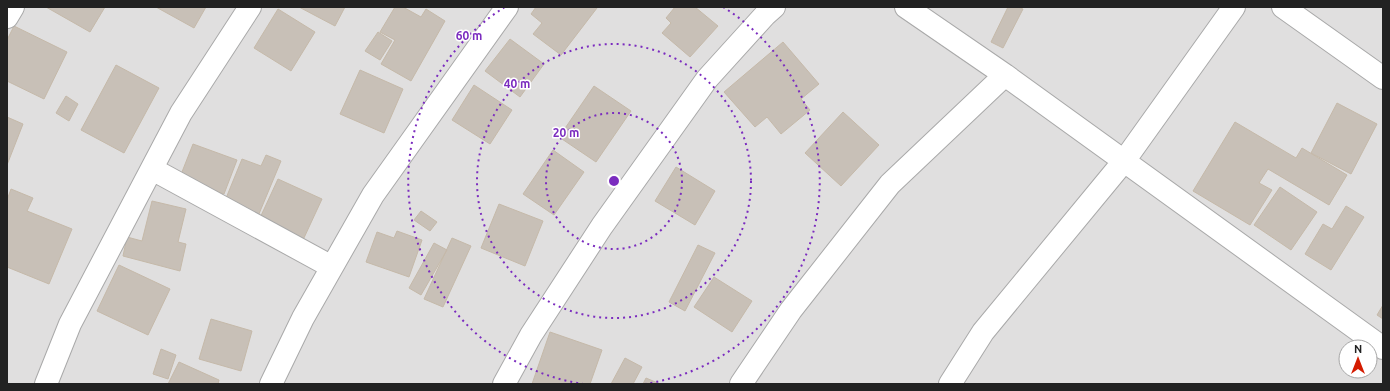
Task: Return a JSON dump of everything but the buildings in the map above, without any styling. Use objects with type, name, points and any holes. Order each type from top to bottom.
[{"type":"street","points":[[7,17],[13,7]]},
{"type":"street","points":[[46,384],[70,324],[181,113],[250,7]]},
{"type":"street","points":[[271,384],[303,318],[374,195],[507,7]]},
{"type":"street","points":[[504,384],[531,335],[602,226],[707,79],[774,7]]},
{"type":"street","points":[[906,7],[1005,75],[1383,348]]},
{"type":"street","points":[[950,384],[983,332],[1124,161],[1234,7]]},
{"type":"street","points":[[1296,11],[1383,78]]},
{"type":"street","points":[[741,384],[791,310],[890,184],[1005,75]]},
{"type":"street","points":[[152,169],[332,267]]},
{"type":"shaded area","points":[[7,7],[1383,7],[1383,384],[7,384]]}]
